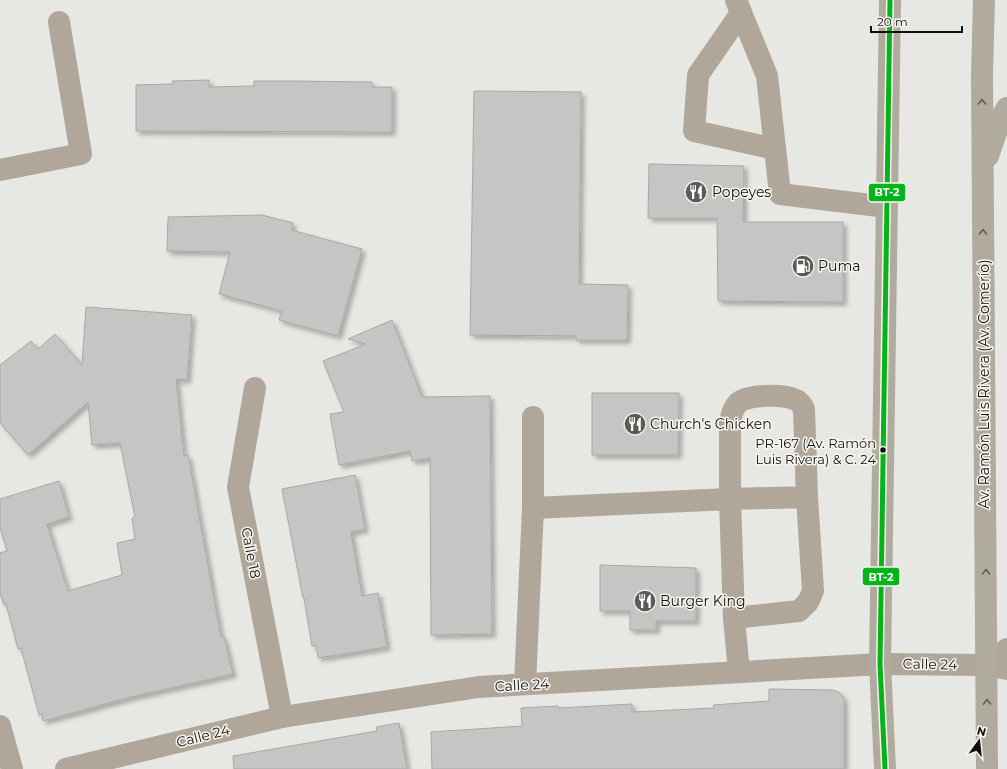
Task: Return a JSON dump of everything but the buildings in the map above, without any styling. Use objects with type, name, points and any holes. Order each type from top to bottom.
[{"type":"main road","points":[[885,769],[880,664],[890,0]]},
{"type":"main road","name":"Av. Ramón Luis Rivera (Av. Comerío)","points":[[984,0],[982,174],[997,667],[987,769]]},
{"type":"main road","points":[[982,174],[1001,118],[1007,108]]},
{"type":"street","points":[[738,7],[767,76],[780,194],[887,207]]},
{"type":"street","points":[[738,7],[698,75],[694,131],[775,149]]},
{"type":"street","points":[[0,170],[81,154],[59,22]]},
{"type":"street","name":"Calle 18","points":[[255,388],[238,487],[282,717]]},
{"type":"street","points":[[734,618],[799,611],[808,602],[813,590],[807,497],[804,409],[796,400],[774,396],[749,397],[738,403],[732,414],[730,423],[730,499],[734,618],[738,672]]},
{"type":"street","points":[[525,684],[533,508],[533,417]]},
{"type":"street","points":[[533,508],[807,497]]},
{"type":"street","points":[[997,667],[1007,649]]},
{"type":"street","name":"Calle 24","points":[[66,769],[282,717],[479,687],[880,664],[997,667]]},
{"type":"street","points":[[0,726],[12,769]]},
{"type":"transit line","name":"BT-2","points":[[885,769],[880,664],[890,0]]},
{"type":"place","name":"Popeyes","points":[[696,192]]},
{"type":"place","name":"Puma","points":[[803,266]]},
{"type":"place","name":"Church's Chicken","points":[[635,424]]},
{"type":"place","name":"PR-167 (Av. Ramón Luis Rivera) & C. 24","points":[[883,450]]},
{"type":"place","name":"Burger King","points":[[645,601]]}]
